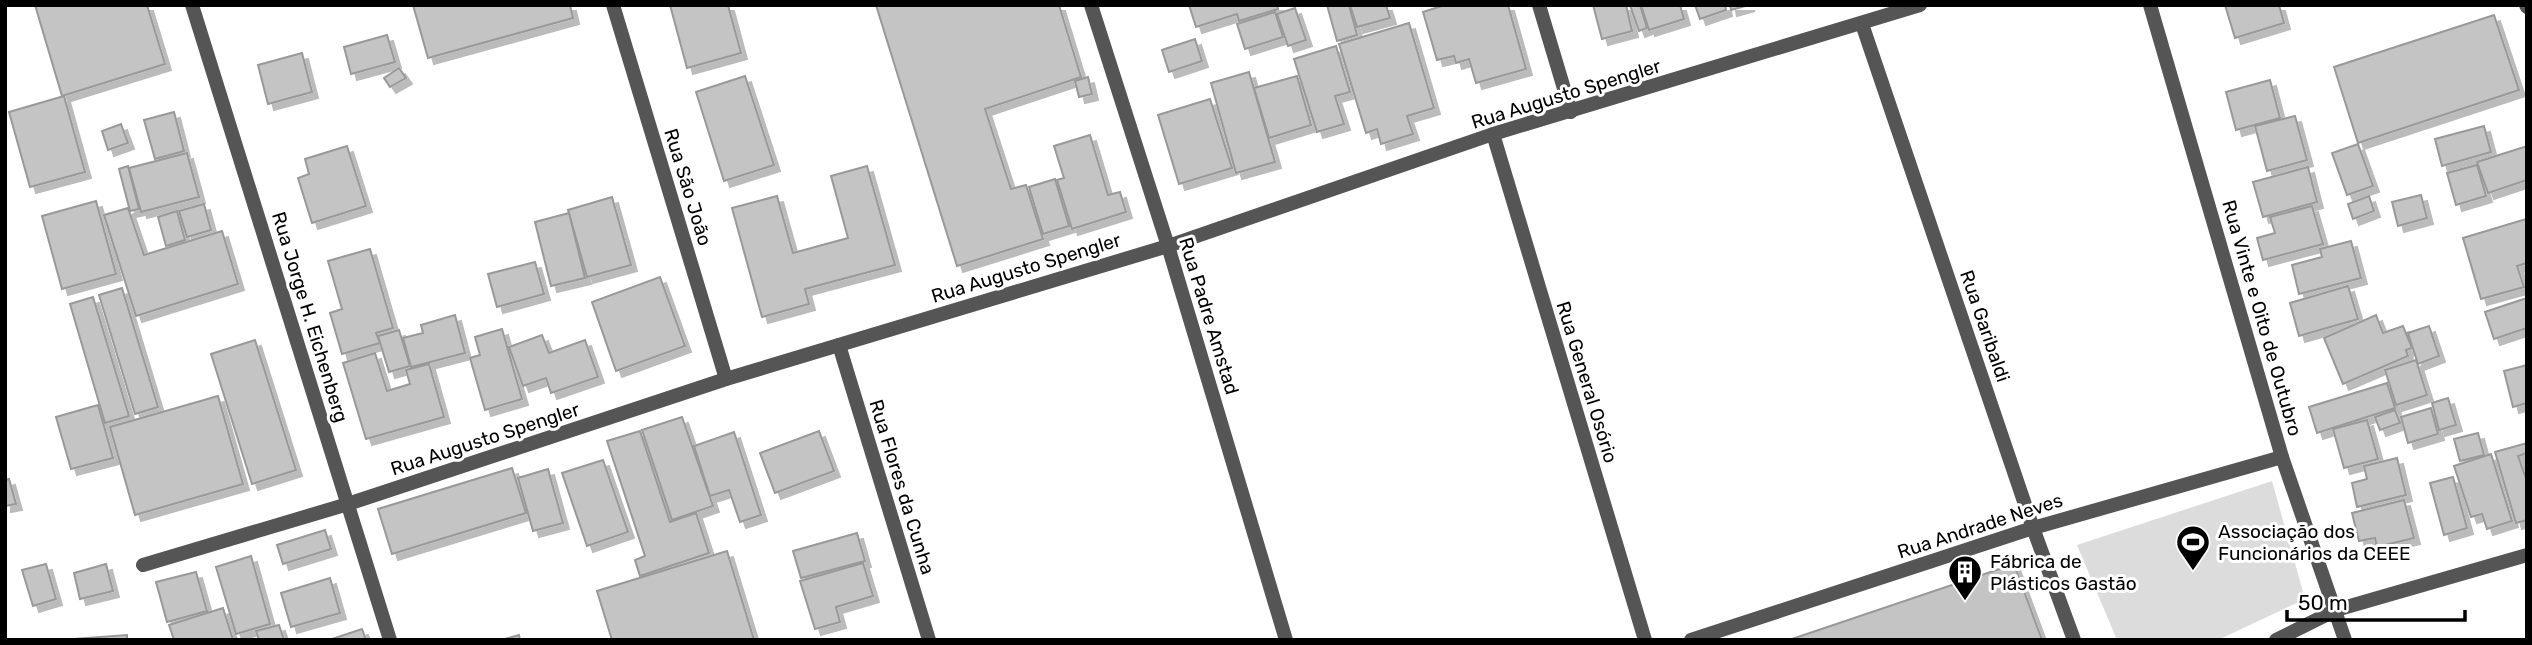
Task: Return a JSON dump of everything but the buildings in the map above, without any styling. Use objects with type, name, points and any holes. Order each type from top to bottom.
[{"type":"street","name":"Rua Jorge H. Eichenberg","points":[[192,5],[390,640]]},
{"type":"street","name":"Rua São João","points":[[613,5],[726,379]]},
{"type":"street","name":"Rua Padre Amstad","points":[[1091,5],[1168,246],[1286,640]]},
{"type":"street","points":[[1539,5],[1571,112]]},
{"type":"street","name":"Rua Augusto Spengler","points":[[143,565],[348,504],[726,379],[1168,246],[1493,134],[1920,5]]},
{"type":"street","name":"Rua Vinte e Oito de Outubro","points":[[2150,5],[2282,457],[2345,640]]},
{"type":"street","name":"Rua Garibaldi","points":[[1862,24],[2033,528],[2074,640]]},
{"type":"street","name":"Rua General Osório","points":[[1493,134],[1645,640]]},
{"type":"street","name":"Rua Flores da Cunha","points":[[839,345],[929,640]]},
{"type":"street","name":"Rua Andrade Neves","points":[[1691,640],[2033,528],[2282,457]]},
{"type":"street","points":[[2276,640],[2336,610],[2527,555]]},
{"type":"shaded area","name":"Associação dos Funcionários da CEEE","points":[[2272,481],[2305,599],[2218,640],[2117,640],[2077,545]]},
{"type":"place","name":"Associação dos Funcionários da CEEE","points":[[2193,572]]},
{"type":"place","name":"Fábrica de Plásticos Gastão","points":[[1965,602]]}]
